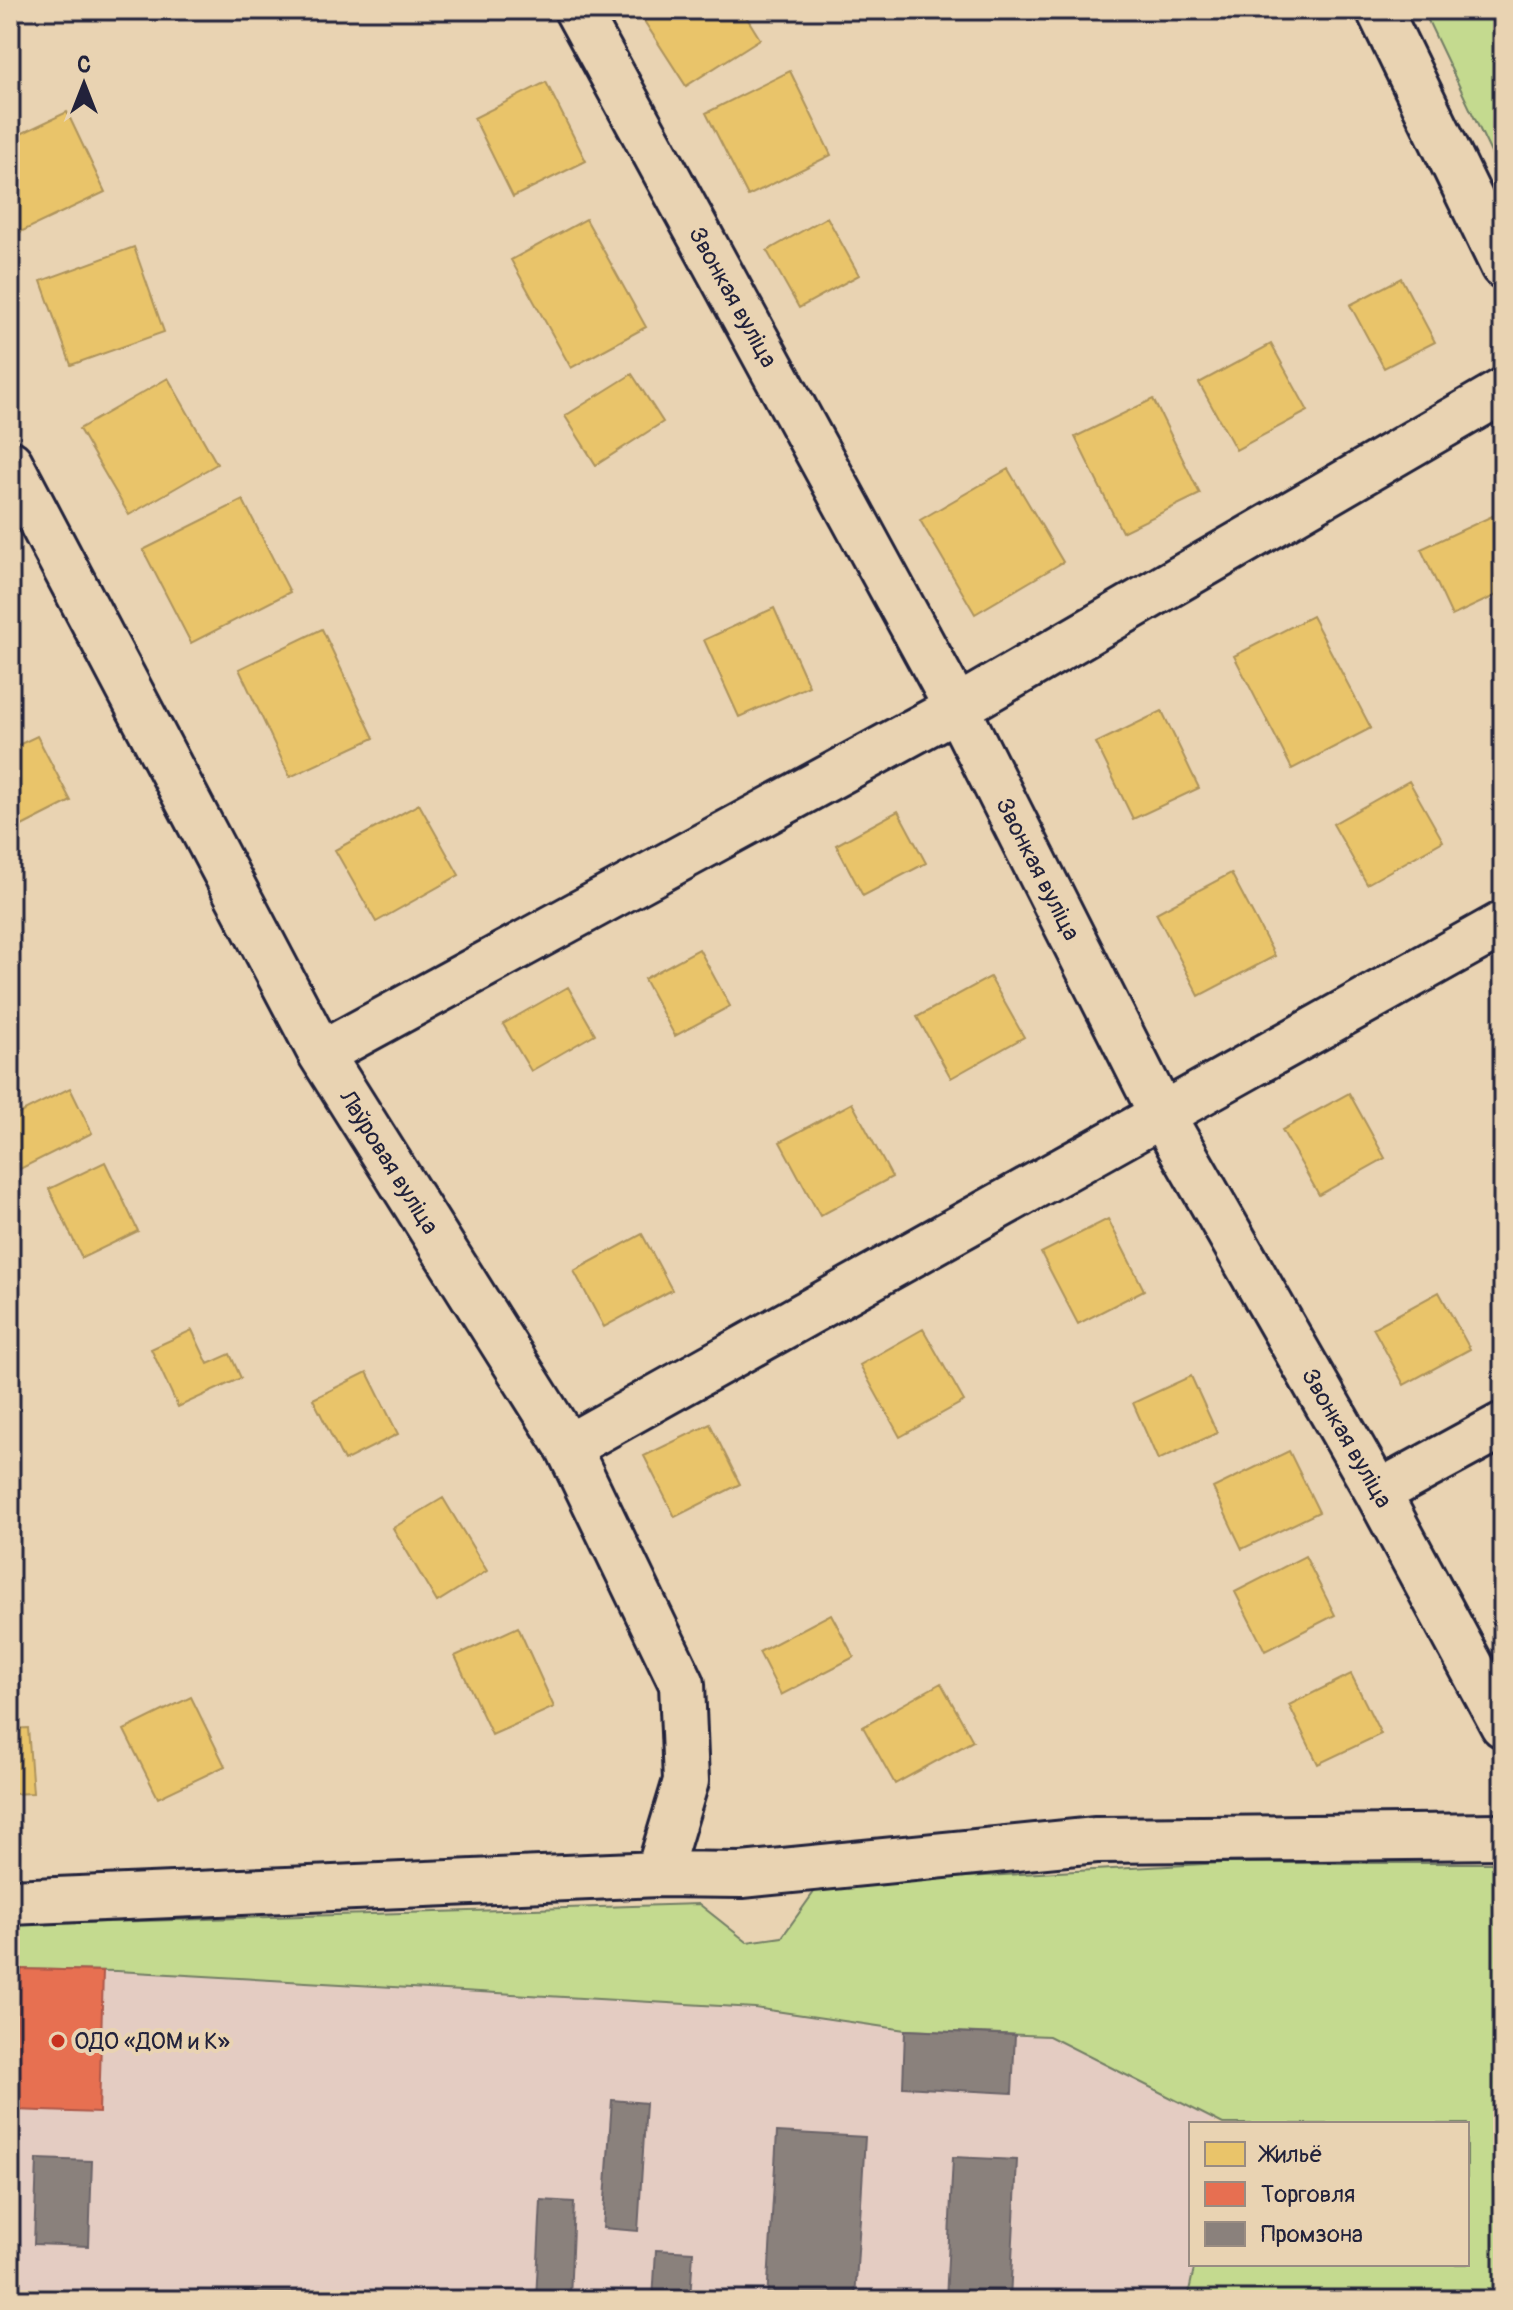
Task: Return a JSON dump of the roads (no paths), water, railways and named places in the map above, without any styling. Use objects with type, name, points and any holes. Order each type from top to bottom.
[{"type":"street","name":"Звонкая вуліца","points":[[577,10],[957,708],[1162,1115],[1378,1493],[1503,1725]]},
{"type":"street","points":[[1379,10],[1503,266]]},
{"type":"street","points":[[321,1054],[957,708],[1503,391]]},
{"type":"street","name":"Лаўровая вуліца","points":[[10,463],[321,1054],[568,1447],[682,1684],[686,1781],[658,1874]]},
{"type":"street","points":[[568,1447],[1503,924]]},
{"type":"street","points":[[1378,1493],[1503,1425]]},
{"type":"street","points":[[10,1902],[658,1874],[742,1875],[1096,1840],[1503,1836]]},
{"type":"place","name":"ОДО «ДОМ и К»","points":[[58,2041]]}]
